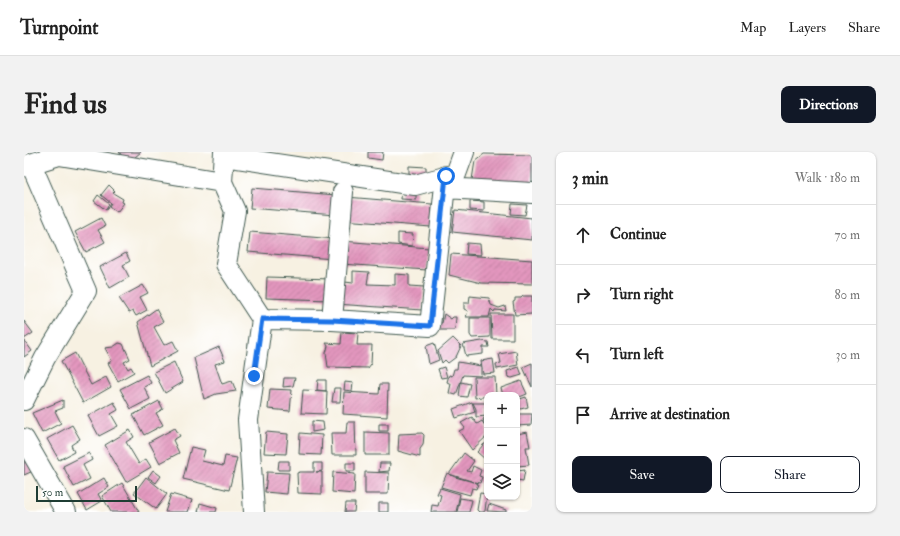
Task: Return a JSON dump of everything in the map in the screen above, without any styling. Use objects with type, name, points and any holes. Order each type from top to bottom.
[{"type":"street","points":[[262,319],[332,320],[430,326],[446,182],[456,174],[464,152]]},
{"type":"street","points":[[254,512],[248,420],[262,319],[226,264],[234,211],[222,182],[224,154],[415,185],[446,182],[532,193]]},
{"type":"street","points":[[24,400],[45,358],[86,291],[28,165],[59,155],[222,182]]},
{"type":"street","points":[[332,320],[343,192]]},
{"type":"street","points":[[24,439],[66,512]]},
{"type":"building","points":[[119,152],[141,152],[128,163]]},
{"type":"building","points":[[368,152],[383,152],[382,160],[368,158]]},
{"type":"building","points":[[484,154],[532,155],[532,187],[471,186],[475,161]]},
{"type":"building","points":[[409,166],[426,167],[426,175],[409,174]]},
{"type":"building","points":[[109,185],[115,191],[113,193],[123,199],[122,202],[124,203],[117,212],[109,206],[111,203],[101,195]]},
{"type":"building","points":[[252,188],[336,195],[335,215],[250,208]]},
{"type":"building","points":[[402,189],[416,191],[416,200],[401,199]]},
{"type":"building","points":[[98,195],[109,204],[106,210],[94,201]]},
{"type":"building","points":[[346,197],[432,204],[431,227],[343,220]]},
{"type":"building","points":[[470,201],[484,202],[484,211],[470,210]]},
{"type":"building","points":[[512,204],[527,205],[525,215],[511,214]]},
{"type":"building","points":[[455,210],[532,218],[532,240],[452,232]]},
{"type":"building","points":[[101,218],[105,226],[98,230],[105,242],[86,252],[75,232]]},
{"type":"building","points":[[250,232],[335,239],[333,259],[248,252]]},
{"type":"building","points":[[398,233],[413,234],[412,246],[398,244]]},
{"type":"building","points":[[342,241],[429,248],[427,270],[341,264]]},
{"type":"building","points":[[467,243],[480,244],[481,255],[466,254]]},
{"type":"building","points":[[126,253],[130,261],[123,265],[129,277],[110,288],[100,267]]},
{"type":"building","points":[[451,254],[532,260],[532,284],[481,283],[449,275]]},
{"type":"building","points":[[353,271],[369,272],[367,284],[395,285],[395,274],[409,275],[409,286],[424,287],[422,310],[336,304],[337,281],[353,283]]},
{"type":"building","points":[[267,277],[331,279],[330,300],[266,298]]},
{"type":"building","points":[[143,285],[148,293],[140,297],[147,310],[136,316],[133,311],[129,313],[119,298]]},
{"type":"building","points":[[470,296],[489,298],[491,305],[499,308],[505,306],[506,311],[495,310],[494,312],[491,309],[489,317],[466,317],[468,311],[464,309],[464,303],[469,303]]},
{"type":"building","points":[[523,296],[532,296],[532,314],[515,315],[513,302],[515,301],[515,298],[521,298]]},
{"type":"building","points":[[156,309],[163,322],[154,327],[164,345],[173,341],[178,351],[150,366],[138,322]]},
{"type":"building","points":[[444,314],[451,319],[456,317],[455,330],[438,330],[437,322],[442,323]]},
{"type":"building","points":[[491,314],[513,314],[513,339],[492,339]]},
{"type":"building","points":[[470,318],[490,318],[490,337],[472,338],[470,335]]},
{"type":"building","points":[[24,321],[33,333],[24,339]]},
{"type":"building","points":[[342,332],[358,333],[357,345],[372,345],[371,364],[368,368],[328,367],[326,353],[328,346],[326,343],[341,344]]},
{"type":"building","points":[[453,338],[461,346],[456,357],[448,363],[445,360],[442,363],[438,351]]},
{"type":"building","points":[[24,340],[32,351],[24,357]]},
{"type":"building","points":[[482,341],[488,342],[489,347],[483,347],[483,354],[466,356],[463,344]]},
{"type":"building","points":[[119,343],[123,344],[130,359],[124,362],[128,369],[131,367],[134,372],[118,381],[108,363],[112,361],[105,348],[113,347]]},
{"type":"building","points":[[434,343],[439,360],[429,364],[426,346]]},
{"type":"building","points":[[219,347],[225,361],[215,364],[222,384],[232,381],[236,391],[216,394],[204,399],[194,358]]},
{"type":"building","points":[[516,351],[518,365],[497,369],[496,364],[501,363],[499,354]]},
{"type":"building","points":[[75,353],[91,385],[106,377],[111,387],[83,403],[61,361]]},
{"type":"building","points":[[493,359],[495,373],[483,374],[481,361]]},
{"type":"building","points":[[174,362],[183,382],[165,393],[154,372]]},
{"type":"building","points":[[458,362],[481,366],[481,374],[480,376],[463,375],[456,395],[449,393],[451,384],[447,382],[449,375],[452,376],[454,369],[457,369]]},
{"type":"building","points":[[532,363],[532,387],[523,367]]},
{"type":"building","points":[[444,367],[447,377],[441,378],[438,369]]},
{"type":"building","points":[[519,367],[522,375],[512,378],[508,377],[507,371]]},
{"type":"building","points":[[147,375],[151,383],[144,387],[150,399],[131,409],[120,389]]},
{"type":"building","points":[[474,377],[495,377],[496,392],[484,392],[484,397],[475,398]]},
{"type":"building","points":[[284,378],[295,378],[293,386],[283,387]]},
{"type":"building","points":[[318,380],[326,380],[326,391],[317,390]]},
{"type":"building","points":[[521,381],[527,394],[520,397],[520,392],[502,392],[501,388]]},
{"type":"building","points":[[345,382],[353,383],[352,391],[344,390]]},
{"type":"building","points":[[461,382],[470,384],[467,397],[459,396]]},
{"type":"building","points":[[380,384],[388,384],[387,417],[343,414],[344,392],[379,394]]},
{"type":"building","points":[[334,388],[341,388],[340,402],[332,402]]},
{"type":"building","points":[[270,389],[292,390],[290,411],[268,409]]},
{"type":"building","points":[[303,390],[327,391],[326,414],[301,413]]},
{"type":"building","points":[[526,397],[528,407],[520,409],[520,399]]},
{"type":"building","points":[[63,400],[63,408],[55,411],[61,423],[42,433],[32,413]]},
{"type":"building","points":[[159,401],[163,409],[156,413],[163,425],[144,435],[133,415]]},
{"type":"building","points":[[114,402],[118,410],[111,414],[118,426],[99,436],[88,416]]},
{"type":"building","points":[[472,402],[475,412],[456,418],[453,409]]},
{"type":"building","points":[[473,403],[484,403],[484,416],[476,417],[476,409]]},
{"type":"building","points":[[520,414],[532,414],[531,425],[520,426]]},
{"type":"building","points":[[472,417],[477,424],[482,421],[484,424],[484,439],[472,450],[459,431],[465,428],[461,423]]},
{"type":"building","points":[[312,421],[323,422],[324,430],[312,432]]},
{"type":"building","points":[[347,422],[355,422],[356,455],[332,455],[331,433],[346,433]]},
{"type":"building","points":[[379,424],[388,424],[388,431],[379,431]]},
{"type":"building","points":[[72,425],[80,439],[71,445],[74,452],[59,460],[47,439]]},
{"type":"building","points":[[175,428],[180,436],[173,440],[179,453],[160,463],[149,442]]},
{"type":"building","points":[[130,430],[134,437],[126,442],[139,464],[146,459],[151,467],[126,482],[105,445]]},
{"type":"building","points":[[266,432],[288,434],[286,454],[264,453]]},
{"type":"building","points":[[365,432],[389,433],[389,455],[365,455]]},
{"type":"building","points":[[527,432],[530,447],[526,447],[529,465],[520,466],[520,433]]},
{"type":"building","points":[[300,433],[322,435],[321,455],[299,454]]},
{"type":"building","points":[[422,433],[424,435],[423,445],[420,449],[420,457],[398,451],[399,434]]},
{"type":"building","points":[[484,444],[484,458],[477,452]]},
{"type":"building","points":[[191,447],[205,450],[202,461],[223,466],[225,456],[237,458],[229,490],[183,479]]},
{"type":"building","points":[[89,453],[92,460],[83,465],[90,479],[74,487],[63,466]]},
{"type":"building","points":[[464,453],[474,461],[467,471],[471,472],[473,466],[481,470],[479,476],[482,477],[480,483],[475,482],[478,484],[476,489],[472,488],[470,495],[441,487],[447,473],[449,474]],"holes":[[[449,474],[474,482],[455,477]]]},
{"type":"building","points":[[27,460],[33,471],[24,475],[24,462]]},
{"type":"building","points":[[279,461],[289,461],[289,470],[278,470]]},
{"type":"building","points":[[314,463],[322,463],[322,471],[316,472],[322,472],[322,494],[298,493],[297,473],[314,472]]},
{"type":"building","points":[[346,463],[355,463],[355,471],[346,471]]},
{"type":"building","points":[[380,463],[390,463],[389,471],[379,472]]},
{"type":"building","points":[[153,470],[161,476],[156,483],[148,477]]},
{"type":"building","points":[[525,470],[523,481],[520,480],[520,471]]},
{"type":"building","points":[[267,472],[289,473],[287,494],[265,492]]},
{"type":"building","points":[[333,472],[355,474],[354,494],[332,492]]},
{"type":"building","points":[[365,472],[389,473],[388,494],[365,494]]},
{"type":"building","points":[[146,477],[167,494],[156,509],[134,493]]},
{"type":"building","points":[[104,478],[109,487],[98,494],[102,501],[87,510],[78,494]]},
{"type":"building","points":[[122,483],[139,512],[111,512],[102,496]]},
{"type":"building","points":[[440,488],[460,494],[456,512],[431,512],[432,505],[438,506],[441,495],[437,494]]},
{"type":"building","points":[[480,493],[484,494],[484,500],[486,500],[485,511],[479,512],[477,510]]},
{"type":"building","points":[[171,494],[192,500],[188,512],[165,512]]},
{"type":"building","points":[[460,498],[472,500],[469,512],[457,512]]},
{"type":"building","points":[[200,503],[217,508],[216,512],[198,512]]},
{"type":"building","points":[[346,503],[355,503],[354,512],[345,512]]},
{"type":"building","points":[[379,503],[388,503],[388,512],[379,512]]},
{"type":"building","points":[[489,504],[506,510],[506,512],[487,511]]},
{"type":"route","points":[[254,376],[262,319],[332,320],[430,326],[446,176]]}]
